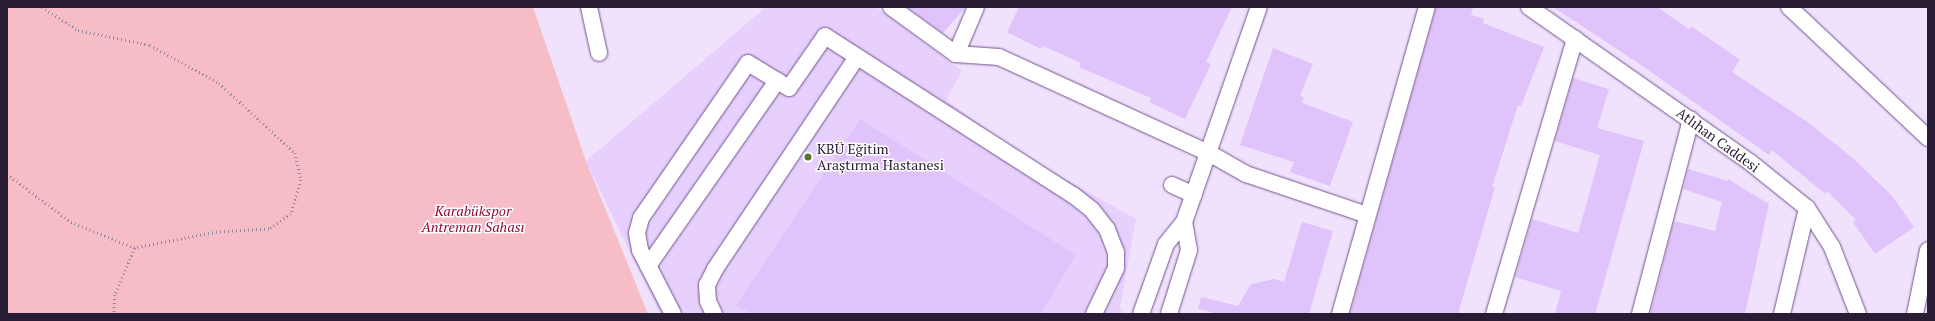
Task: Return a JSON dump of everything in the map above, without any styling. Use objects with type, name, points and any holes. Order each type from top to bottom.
[{"type":"street","points":[[589,7],[599,53]]},
{"type":"street","points":[[892,7],[956,54],[999,57],[1210,153],[1246,174],[1367,215]]},
{"type":"street","points":[[956,54],[976,7]]},
{"type":"street","points":[[1141,314],[1166,244],[1184,222],[1210,153],[1259,7]]},
{"type":"street","points":[[1340,314],[1427,7]]},
{"type":"street","name":"Atlıhan Caddesi","points":[[1529,7],[1751,163],[1807,208],[1832,247],[1858,314]]},
{"type":"street","points":[[1789,7],[1928,138],[1928,145]]},
{"type":"street","points":[[673,314],[640,250],[637,233],[641,218],[748,63],[789,88],[825,36],[1073,195],[1092,210],[1107,229],[1116,252],[1116,268],[1094,314]]},
{"type":"street","points":[[1494,314],[1575,39]]},
{"type":"street","points":[[714,314],[708,301],[708,285],[715,269],[856,57]]},
{"type":"street","points":[[648,266],[777,81]]},
{"type":"street","points":[[1640,314],[1691,120]]},
{"type":"street","points":[[1172,185],[1194,195]]},
{"type":"street","points":[[1782,314],[1807,208]]},
{"type":"street","points":[[1169,314],[1189,250],[1184,222]]},
{"type":"street","points":[[1915,314],[1928,250]]},
{"type":"path","points":[[7,174],[71,222],[135,248],[217,232],[269,229],[291,214],[302,180],[295,153],[219,83],[150,45],[78,30],[42,7]]},
{"type":"path","points":[[114,314],[115,295],[135,248]]},
{"type":"shaded area","name":"KBÜ Eğitim Araştırma Hastanesi","points":[[766,7],[876,7],[962,71],[946,100],[1019,153],[1136,219],[1120,307],[1123,314],[660,314],[586,161]]},
{"type":"green space","name":"Karabükspor Antreman Sahası","points":[[7,7],[533,7],[586,161],[648,314],[7,314]]},
{"type":"building","points":[[907,7],[966,7],[943,33]]},
{"type":"building","points":[[1019,7],[1232,7],[1206,62],[1211,64],[1185,119],[1149,102],[1151,98],[1079,67],[1081,63],[1043,46],[1041,49],[1007,32]]},
{"type":"building","points":[[1436,7],[1473,7],[1471,15],[1484,19],[1483,23],[1544,47],[1521,106],[1518,105],[1492,187],[1495,187],[1458,314],[1350,313]]},
{"type":"building","points":[[1553,7],[1657,7],[1689,29],[1691,26],[1740,60],[1732,72],[1809,123],[1854,159],[1892,196],[1914,227],[1875,254],[1853,222],[1856,220],[1827,191],[1825,194],[1772,150],[1769,155],[1644,67]]},
{"type":"building","points":[[1273,48],[1313,64],[1300,96],[1304,97],[1302,103],[1353,122],[1330,186],[1290,172],[1294,162],[1240,145]]},
{"type":"building","points":[[1573,78],[1609,89],[1597,128],[1644,141],[1595,314],[1555,314],[1561,291],[1515,277],[1532,219],[1578,233],[1585,209],[1600,155],[1555,141]]},
{"type":"building","points":[[860,119],[1076,255],[1041,314],[751,314],[736,305]]},
{"type":"building","points":[[1688,169],[1728,181],[1728,179],[1769,204],[1745,314],[1650,314],[1674,221],[1715,231],[1722,202],[1683,189]]},
{"type":"building","points":[[1302,222],[1333,231],[1309,314],[1219,314],[1198,309],[1201,297],[1238,306],[1251,284],[1274,279],[1284,282]]},
{"type":"place","name":"KBÜ Eğitim Araştırma Hastanesi","points":[[808,157]]}]
